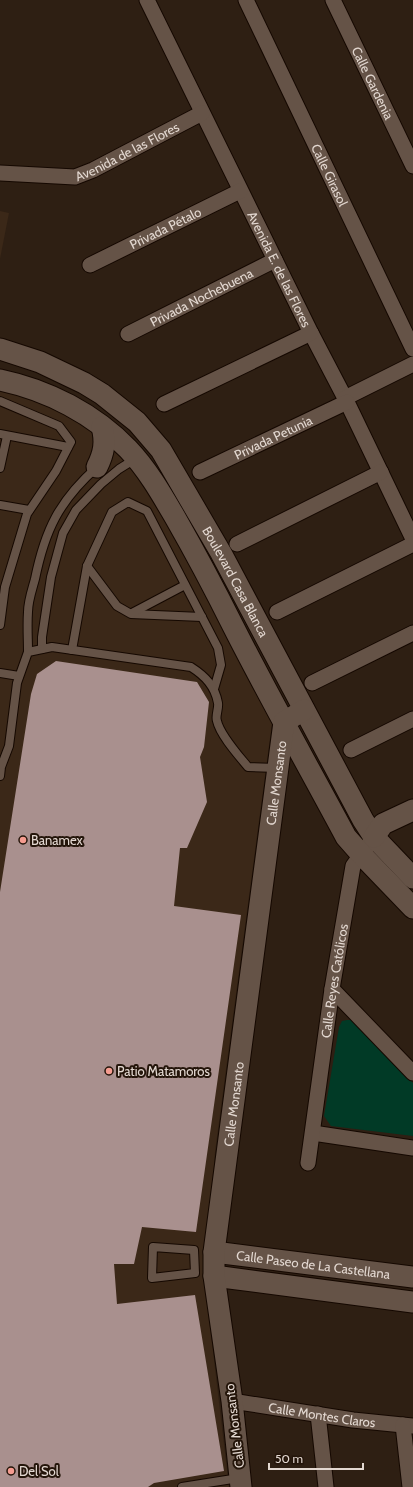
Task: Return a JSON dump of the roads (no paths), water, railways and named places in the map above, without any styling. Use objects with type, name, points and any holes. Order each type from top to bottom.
[{"type":"street","name":"Avenida E. de las Flores","points":[[147,0],[274,260],[346,400],[413,539]]},
{"type":"street","name":"Calle Girasol","points":[[246,0],[413,349]]},
{"type":"street","name":"Calle Gardenia","points":[[333,0],[413,166]]},
{"type":"street","name":"Avenida de las Flores","points":[[0,173],[74,178],[93,170],[202,113]]},
{"type":"street","name":"Privada Pétalo","points":[[90,265],[240,191]]},
{"type":"street","name":"Privada Nochebuena","points":[[128,334],[274,260]]},
{"type":"street","points":[[164,404],[311,333]]},
{"type":"street","name":"Boulevard Casa Blanca","points":[[0,349],[59,370],[90,387],[119,406],[142,427],[161,450],[221,553],[363,820],[374,837],[413,878]]},
{"type":"street","name":"Privada Petunia","points":[[200,472],[346,400],[413,364]]},
{"type":"street","name":"Boulevard Casa Blanca","points":[[0,380],[14,383],[46,394],[70,405],[102,427],[122,451],[150,476],[200,561],[346,837],[413,908]]},
{"type":"street","points":[[119,406],[125,416],[128,426],[122,451],[161,450]]},
{"type":"street","points":[[97,467],[102,458],[104,448],[102,427]]},
{"type":"street","points":[[237,544],[381,472]]},
{"type":"street","points":[[277,612],[413,544]]},
{"type":"street","points":[[312,683],[413,633]]},
{"type":"street","points":[[284,722],[304,710]]},
{"type":"street","points":[[351,750],[413,719]]},
{"type":"street","name":"Calle Monsanto","points":[[241,1482],[232,1401],[207,1262],[284,722]]},
{"type":"street","points":[[374,837],[382,824],[413,810]]},
{"type":"street","name":"Calle Reyes Católicos","points":[[308,1164],[332,989],[353,866],[374,837]]},
{"type":"street","points":[[332,989],[413,1073]]},
{"type":"street","points":[[313,1133],[413,1148]]},
{"type":"street","name":"Calle Paseo de La Castellana","points":[[207,1262],[413,1276]]},
{"type":"street","name":"Calle Paseo de La Castellana","points":[[207,1262],[413,1302]]},
{"type":"street","name":"Calle Montes Claros","points":[[232,1401],[318,1414],[408,1425]]},
{"type":"street","points":[[318,1414],[326,1487]]},
{"type":"street","points":[[408,1425],[410,1487]]},
{"type":"lane","points":[[0,401],[59,426],[71,442],[56,471],[26,514],[5,587],[1,605],[0,625]]},
{"type":"lane","points":[[0,468],[3,435],[68,447]]},
{"type":"lane","points":[[0,776],[0,767],[9,746],[17,683],[28,652],[28,611],[40,552],[47,534],[63,504],[75,488],[97,467],[122,451]]},
{"type":"lane","points":[[42,649],[42,637],[51,577],[63,533],[76,510],[101,484],[119,469],[122,451]]},
{"type":"lane","points":[[72,650],[87,566],[112,512],[128,502],[147,511],[218,648],[221,665],[214,689]]},
{"type":"lane","points":[[0,505],[29,510]]},
{"type":"lane","points":[[87,566],[116,606],[132,614],[202,617]]},
{"type":"lane","points":[[0,571],[9,573]]},
{"type":"lane","points":[[132,614],[185,585]]},
{"type":"lane","points":[[28,652],[52,647],[192,667],[204,676],[214,689],[218,704],[216,720],[234,751],[248,767],[278,768]]},
{"type":"lane","points":[[0,673],[19,676]]},
{"type":"lane","points":[[153,1247],[194,1250],[207,1262],[195,1273],[152,1278],[153,1247]]},
{"type":"lane","points":[[182,1487],[241,1482]]},
{"type":"place","name":"Banamex","points":[[23,840]]},
{"type":"place","name":"Patio Matamoros","points":[[109,1071]]},
{"type":"place","name":"Del Sol","points":[[11,1471]]}]
